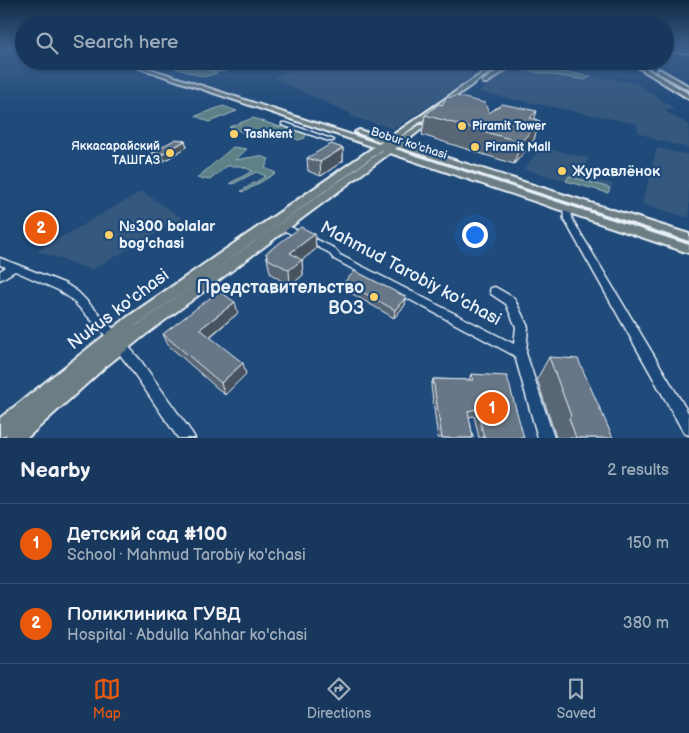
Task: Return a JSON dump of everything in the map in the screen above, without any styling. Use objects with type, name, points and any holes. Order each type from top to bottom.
[{"type":"main road","name":"Bobur ko'chasi","points":[[148,70],[532,192],[689,238]]},
{"type":"main road","name":"Bobur ko'chasi","points":[[164,70],[390,146]]},
{"type":"main road","points":[[465,90],[488,70]]},
{"type":"main road","points":[[390,146],[491,70]]},
{"type":"main road","points":[[465,90],[495,70]]},
{"type":"main road","points":[[465,90],[500,70]]},
{"type":"main road","points":[[645,70],[689,97]]},
{"type":"main road","points":[[657,70],[689,88]]},
{"type":"main road","points":[[221,94],[228,94],[230,91]]},
{"type":"main road","name":"Nukus ko'chasi","points":[[14,438],[117,341],[284,227],[390,146]]},
{"type":"main road","name":"Nukus ko'chasi","points":[[0,429],[117,341],[390,146]]},
{"type":"main road","name":"Bobur ko'chasi","points":[[532,192],[567,209],[689,249]]},
{"type":"street","points":[[284,124],[331,140]]},
{"type":"street","points":[[567,209],[568,219],[689,428]]},
{"type":"street","name":"Mahmud Tarobiy ko'chasi","points":[[284,227],[331,250],[337,257],[520,353]]},
{"type":"street","points":[[0,261],[68,291],[117,341],[187,438]]},
{"type":"street","points":[[0,276],[14,267]]},
{"type":"street","name":"Mahmud Tarobiy ko'chasi","points":[[495,290],[510,301],[522,326],[520,353],[546,438]]},
{"type":"shaded area","points":[[280,70],[462,70],[475,73],[454,90],[394,129],[349,116],[351,114],[273,78],[288,72]]},
{"type":"shaded area","points":[[507,70],[556,70],[637,84],[671,106],[673,110],[664,110],[689,125],[689,148],[656,140],[638,132],[637,124],[479,92]]},
{"type":"shaded area","name":"Журавлёнок","points":[[542,147],[588,158],[585,170],[597,173],[595,180],[613,184],[608,193],[524,169]]},
{"type":"shaded area","points":[[657,148],[689,155],[689,218],[642,204]]},
{"type":"shaded area","name":"№300 bolalar bog'chasi","points":[[142,191],[183,219],[91,270],[37,251]]},
{"type":"green space","points":[[181,70],[208,70],[217,73],[204,77]]},
{"type":"green space","points":[[208,70],[228,70],[222,72]]},
{"type":"green space","points":[[523,70],[550,70],[591,76],[585,80]]},
{"type":"green space","points":[[223,106],[237,111],[209,122],[196,116]]},
{"type":"green space","points":[[253,118],[280,127],[285,125],[311,134],[305,135],[305,138],[298,140],[286,133],[261,131],[245,133],[229,127]]},
{"type":"green space","points":[[233,147],[247,149],[235,160],[259,156],[269,159],[265,168],[276,173],[244,192],[241,191],[266,176],[256,172],[233,184],[230,183],[253,171],[241,166],[227,166],[210,180],[197,178]]},
{"type":"green space","points":[[569,176],[610,188],[608,193],[566,181]]},
{"type":"building","points":[[456,96],[485,103],[489,113],[502,104],[537,111],[530,118],[540,121],[521,142],[425,115],[439,104],[442,105],[446,98]]},
{"type":"building","points":[[176,139],[185,141],[162,154],[152,152]]},
{"type":"building","points":[[331,144],[343,148],[320,162],[307,158]]},
{"type":"building","points":[[301,227],[315,234],[290,253],[302,260],[289,270],[268,259],[266,253]]},
{"type":"building","points":[[355,271],[406,297],[395,310],[344,282]]},
{"type":"building","points":[[219,291],[235,302],[200,329],[243,363],[221,383],[163,334]]},
{"type":"building","points":[[549,357],[578,359],[613,438],[576,438],[569,418],[571,416]]},
{"type":"building","points":[[471,374],[507,376],[524,438],[484,438],[477,409],[468,411],[473,438],[442,438],[433,379],[473,380]]},
{"type":"place","name":"Piramit Tower","points":[[462,126]]},
{"type":"place","name":"Tashkent","points":[[234,134]]},
{"type":"place","name":"Piramit Mall","points":[[475,147]]},
{"type":"place","name":"Яккасарайский ТАШГАЗ","points":[[170,153]]},
{"type":"place","name":"Журавлёнок","points":[[562,171]]},
{"type":"place","name":"Поликлиника ГУВД","points":[[41,228]]},
{"type":"place","name":"№300 bolalar bog'chasi","points":[[109,235]]},
{"type":"place","name":"Представительство ВОЗ","points":[[374,297]]},
{"type":"place","name":"Детский сад #100","points":[[492,408]]}]
